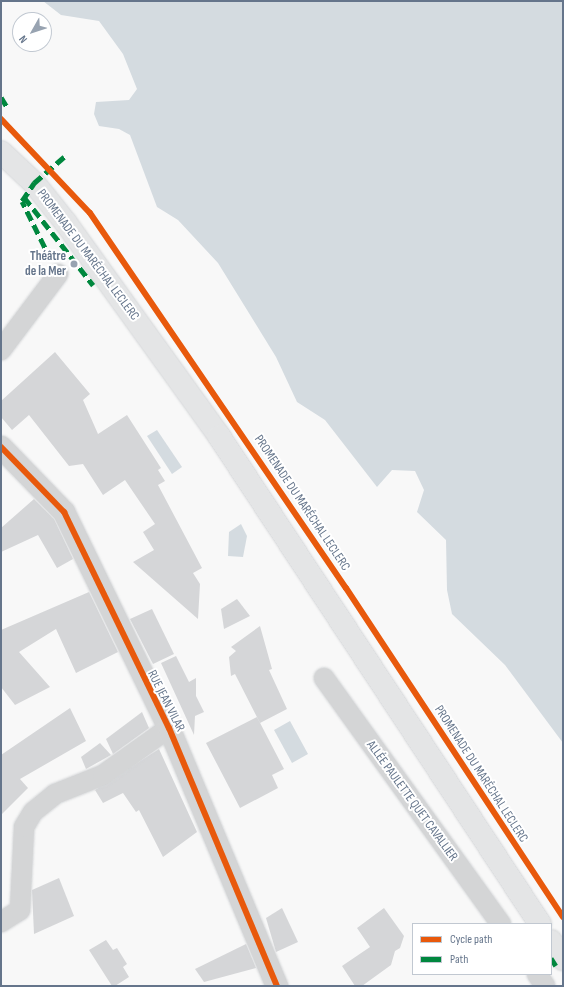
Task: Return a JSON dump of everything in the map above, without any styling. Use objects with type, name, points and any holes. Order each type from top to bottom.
[{"type":"main road","name":"PROMENADE DU MARÉCHAL LECLERC","points":[[1,152],[34,183],[66,223],[219,436],[539,923]]},
{"type":"main road","points":[[552,942],[563,959]]},
{"type":"street","points":[[1,350],[58,274]]},
{"type":"street","name":"RUE JEAN VILAR","points":[[1,447],[64,512],[169,728],[277,986]]},
{"type":"street","name":"ALLÉE PAULETTE QUET CAVALLIER","points":[[324,678],[500,923]]},
{"type":"street","points":[[1,922],[20,910],[24,827],[33,812],[55,794],[103,775],[169,728]]},
{"type":"street","points":[[538,975],[545,986]]},
{"type":"shaded area","points":[[43,1],[563,1],[563,743],[505,665],[452,614],[447,590],[446,540],[417,512],[424,490],[415,471],[392,470],[377,487],[325,420],[297,402],[276,357],[218,263],[178,220],[157,207],[130,135],[119,129],[99,126],[94,114],[96,102],[129,100],[137,89],[123,54],[99,21],[61,15]]},
{"type":"shaded area","points":[[157,430],[182,467],[172,474],[147,436]]},
{"type":"shaded area","points":[[241,524],[247,536],[243,557],[228,556],[229,532]]},
{"type":"shaded area","points":[[290,721],[308,754],[292,763],[274,730]]},
{"type":"building","points":[[55,352],[90,394],[83,400],[98,434],[127,415],[161,468],[158,470],[165,481],[158,485],[202,568],[193,573],[200,584],[198,619],[133,562],[154,550],[143,532],[155,524],[125,480],[103,495],[83,464],[69,466],[29,415],[12,430],[1,417],[1,401]]},
{"type":"building","points":[[34,499],[54,519],[73,559],[57,568],[38,535],[1,552],[1,528]]},
{"type":"building","points":[[89,592],[118,652],[76,673],[56,629],[19,652],[50,687],[15,705],[1,687],[1,630]]},
{"type":"building","points":[[237,599],[250,616],[224,629],[221,609]]},
{"type":"building","points":[[152,609],[174,654],[153,664],[130,619]]},
{"type":"building","points":[[260,626],[272,669],[269,670],[287,709],[260,723],[235,674],[231,676],[229,657],[236,651],[231,647]]},
{"type":"building","points":[[176,656],[189,682],[196,678],[196,696],[204,712],[195,716],[194,735],[161,663]]},
{"type":"building","points":[[70,708],[86,741],[20,779],[28,788],[1,815],[1,755]]},
{"type":"building","points":[[142,712],[149,728],[113,754],[106,739]]},
{"type":"building","points":[[257,717],[284,769],[272,775],[278,788],[240,808],[206,743]]},
{"type":"building","points":[[100,743],[111,755],[86,769],[81,757]]},
{"type":"building","points":[[159,749],[197,832],[163,857],[139,810],[136,812],[123,793],[103,803],[95,790]]},
{"type":"building","points":[[59,878],[74,916],[34,934],[32,890]]},
{"type":"building","points":[[282,908],[298,942],[276,952],[266,918]]},
{"type":"building","points":[[384,908],[404,936],[400,948],[395,951],[391,965],[362,986],[355,986],[342,966],[370,947],[357,928]]},
{"type":"building","points":[[106,940],[113,950],[117,948],[127,964],[123,967],[129,977],[115,986],[112,986],[89,950]]},
{"type":"building","points":[[246,944],[256,968],[204,982],[195,969]]},
{"type":"marked path","points":[[1,97],[7,107]]},
{"type":"marked path","points":[[58,274],[22,201],[34,183],[64,157]]},
{"type":"marked path","points":[[24,197],[93,285]]},
{"type":"marked path","points":[[552,960],[556,966]]},
{"type":"cycle path","points":[[1,119],[90,213],[346,588],[563,917]]},
{"type":"cycle path","points":[[1,447],[64,512],[169,728],[277,986]]},
{"type":"place","name":"Théâtre de la Mer","points":[[74,264]]}]
